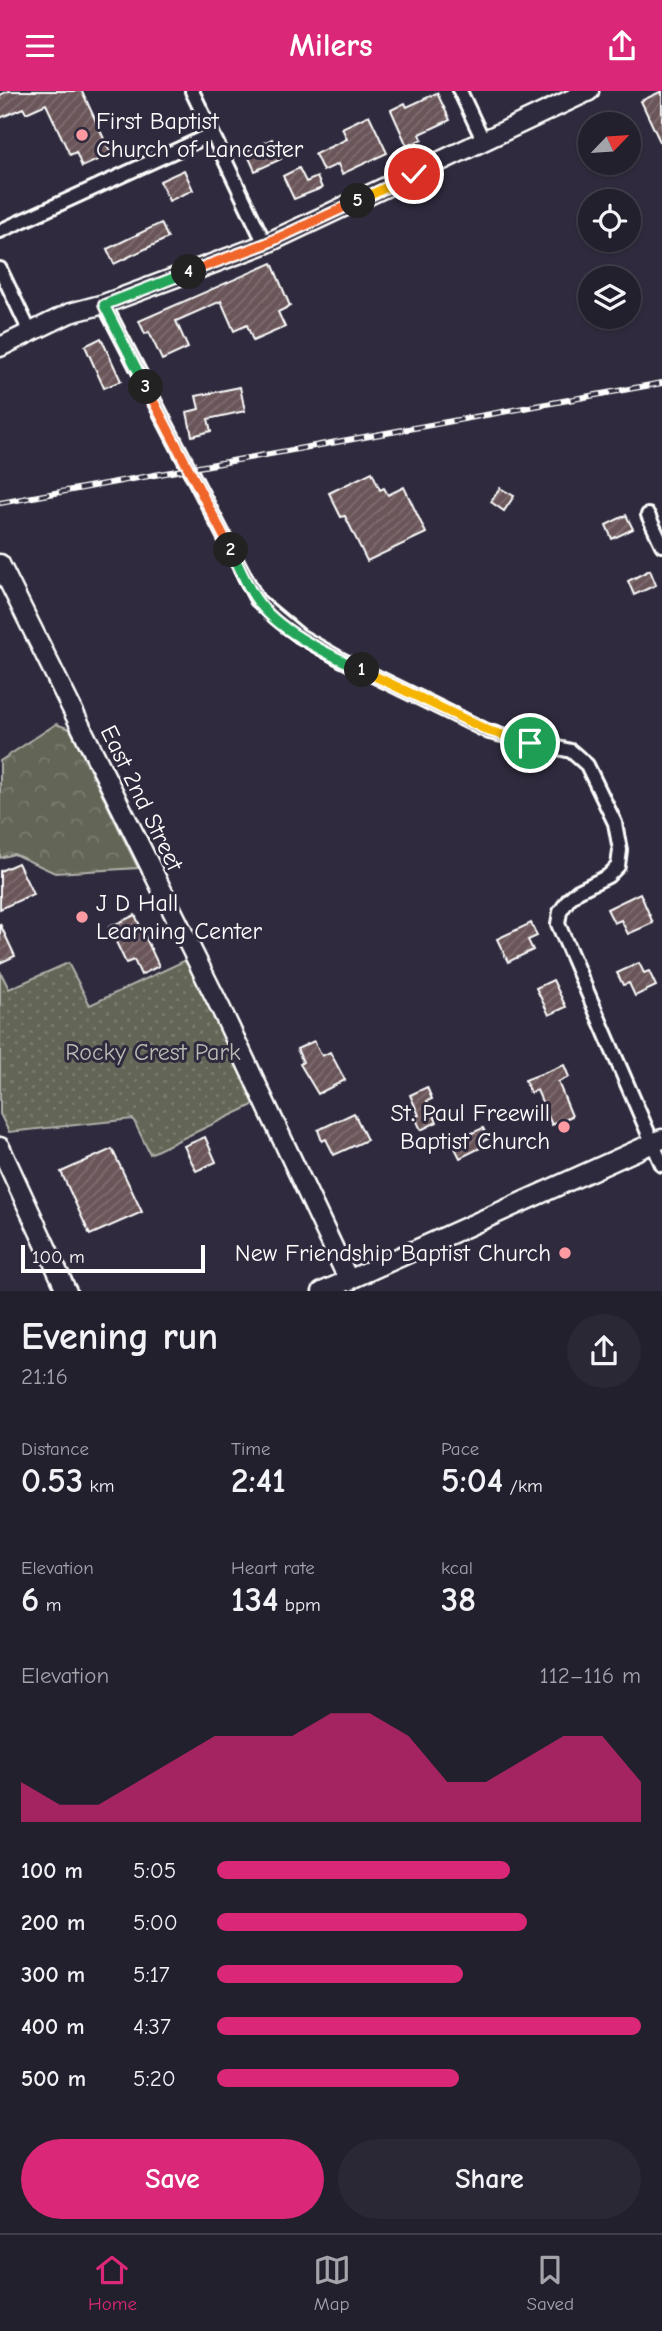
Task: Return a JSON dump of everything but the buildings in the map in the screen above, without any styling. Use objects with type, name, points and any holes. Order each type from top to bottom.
[{"type":"street","points":[[192,91],[265,244]]},
{"type":"street","points":[[460,91],[484,142]]},
{"type":"street","points":[[0,347],[70,313],[104,305],[265,244],[589,91]]},
{"type":"street","points":[[0,231],[212,134]]},
{"type":"street","points":[[0,269],[30,332]]},
{"type":"street","points":[[104,305],[257,600],[300,636],[342,660],[489,731],[571,751],[587,765],[615,823],[620,850],[618,866],[608,876],[569,899],[559,912],[558,924],[657,1141],[662,1165]]},
{"type":"street","points":[[648,515],[662,545]]},
{"type":"street","name":"East 2nd Street","points":[[0,563],[221,1009],[349,1281]]},
{"type":"street","points":[[322,1291],[657,1141]]},
{"type":"street","points":[[0,1147],[67,1291]]},
{"type":"green space","points":[[56,724],[70,729],[138,868],[55,873],[14,854],[0,858],[0,761]]},
{"type":"green space","name":"Rocky Crest Park","points":[[186,960],[257,1103],[150,1154],[133,1119],[9,1132],[0,1114],[0,971],[9,989],[68,963],[90,1005]]},
{"type":"railway","points":[[0,503],[662,383]]},
{"type":"place","name":"First Baptist Church of Lancaster","points":[[82,135]]},
{"type":"place","name":"J D Hall Learning Center","points":[[82,917]]},
{"type":"place","name":"St. Paul Freewill Baptist Church","points":[[564,1127]]},
{"type":"place","name":"New Friendship Baptist Church","points":[[565,1253]]},
{"type":"route","points":[[414,174],[265,244],[104,305],[257,600],[276,619],[300,636],[342,660],[489,731],[530,743]]}]
